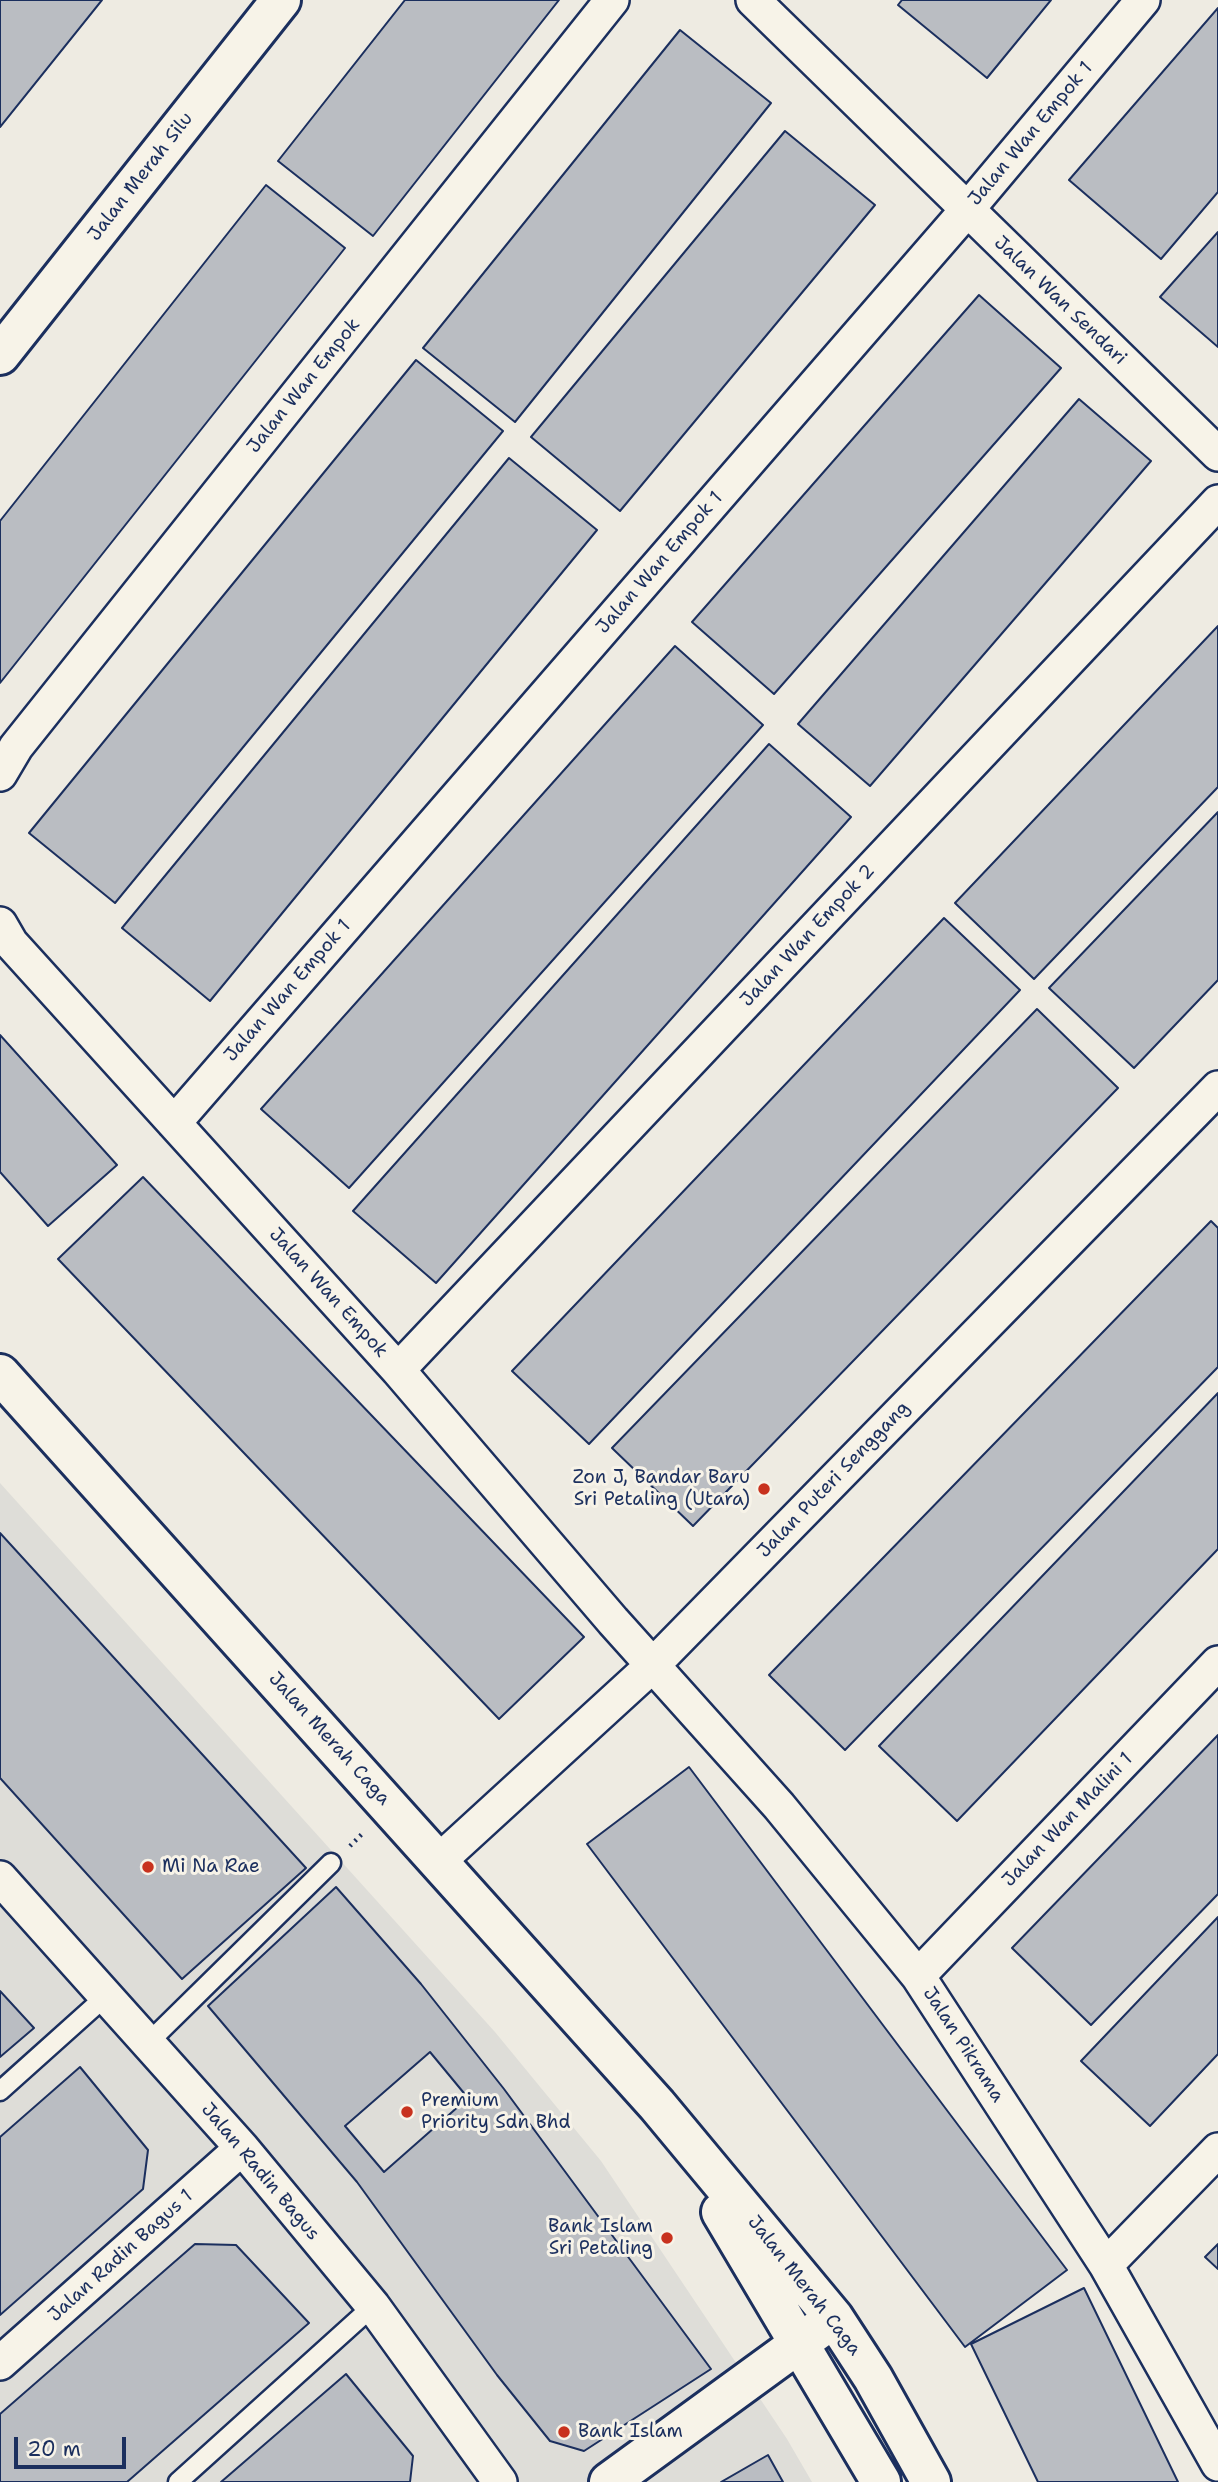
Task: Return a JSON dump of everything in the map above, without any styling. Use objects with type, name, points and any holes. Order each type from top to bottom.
[{"type":"street","name":"Jalan Merah Silu","points":[[0,355],[281,0]]},
{"type":"street","name":"Jalan Wan Empok","points":[[0,774],[34,726],[612,0]]},
{"type":"street","name":"Jalan Wan Sendari","points":[[752,0],[1218,454]]},
{"type":"street","name":"Jalan Wan Empok 1","points":[[174,1123],[967,211],[1143,0]]},
{"type":"street","name":"Jalan Wan Empok 2","points":[[398,1370],[1218,502]]},
{"type":"street","name":"Jalan Wan Empok","points":[[0,924],[11,943],[398,1370],[653,1665]]},
{"type":"street","name":"Jalan Puteri Senggang","points":[[439,1861],[653,1665],[1218,1088]]},
{"type":"street","name":"Jalan Merah Caga","points":[[0,1374],[657,2105],[834,2318],[873,2378],[931,2482]]},
{"type":"street","name":"Jalan Wan Malini 1","points":[[918,1976],[1218,1663]]},
{"type":"street","name":"Jalan Pikrama","points":[[653,1665],[779,1806],[918,1976],[1106,2265],[1218,2464]]},
{"type":"street","name":"Jalan Radin Bagus","points":[[0,1878],[242,2148],[373,2306],[488,2478]]},
{"type":"street","name":"Jalan Merah Caga","points":[[657,2105],[800,2343],[874,2478]]},
{"type":"street","name":"Jalan Radin Bagus 1","points":[[0,2363],[242,2148]]},
{"type":"street","points":[[1106,2265],[1218,2150]]},
{"type":"street","points":[[609,2482],[834,2318]]},
{"type":"lane","points":[[148,2043],[331,1863]]},
{"type":"lane","points":[[0,2091],[106,1996]]},
{"type":"lane","points":[[178,2482],[373,2306]]},
{"type":"shaded area","points":[[0,1483],[495,2032],[601,2161],[787,2439],[812,2482],[0,2482]]},
{"type":"building","points":[[0,0],[102,0],[0,127]]},
{"type":"building","points":[[405,0],[559,0],[373,236],[278,161]]},
{"type":"building","points":[[902,0],[1051,0],[987,78],[898,5]]},
{"type":"building","points":[[1218,8],[1218,192],[1161,259],[1069,180]]},
{"type":"building","points":[[680,30],[771,103],[515,422],[423,348]]},
{"type":"building","points":[[785,131],[875,205],[620,511],[531,437]]},
{"type":"building","points":[[266,185],[345,248],[0,683],[0,521]]},
{"type":"building","points":[[1218,232],[1218,347],[1160,297]]},
{"type":"building","points":[[979,295],[1061,368],[774,694],[692,622]]},
{"type":"building","points":[[416,360],[503,431],[115,903],[29,833]]},
{"type":"building","points":[[1079,399],[1151,461],[870,786],[798,724]]},
{"type":"building","points":[[509,458],[597,530],[210,1001],[122,928]]},
{"type":"building","points":[[1218,626],[1218,787],[1034,979],[955,903]]},
{"type":"building","points":[[675,646],[763,725],[349,1188],[261,1109]]},
{"type":"building","points":[[769,744],[851,817],[436,1283],[353,1211]]},
{"type":"building","points":[[1218,812],[1218,980],[1134,1068],[1049,988]]},
{"type":"building","points":[[944,918],[1020,990],[589,1444],[512,1371]]},
{"type":"building","points":[[1037,1009],[1118,1088],[693,1526],[612,1448]]},
{"type":"building","points":[[0,1035],[117,1165],[48,1226],[0,1172]]},
{"type":"building","points":[[143,1177],[584,1637],[499,1719],[58,1259]]},
{"type":"building","points":[[1211,1221],[1218,1228],[1218,1367],[845,1750],[769,1675]]},
{"type":"building","points":[[1218,1393],[1218,1549],[957,1821],[879,1746]]},
{"type":"building","points":[[0,1533],[306,1868],[182,1979],[0,1778]]},
{"type":"building","points":[[1218,1735],[1218,1894],[1091,2025],[1012,1948]]},
{"type":"building","points":[[689,1767],[1067,2270],[965,2347],[587,1844]]},
{"type":"building","points":[[336,1887],[421,1984],[504,2089],[711,2369],[584,2451],[550,2441],[497,2375],[357,2182],[208,2006]]},
{"type":"building","points":[[1218,1917],[1218,2054],[1150,2126],[1081,2061]]},
{"type":"building","points":[[0,1991],[34,2028],[0,2057]]},
{"type":"building","name":"Premium Priority Sdn Bhd","points":[[430,2052],[468,2098],[384,2172],[345,2126]]},
{"type":"building","points":[[80,2067],[148,2150],[143,2189],[0,2315],[0,2137]]},
{"type":"building","points":[[195,2244],[236,2245],[309,2323],[127,2482],[0,2482],[0,2414]]},
{"type":"building","points":[[1218,2244],[1218,2269],[1205,2257]]},
{"type":"building","points":[[1084,2288],[1178,2482],[1038,2482],[971,2344]]},
{"type":"building","points":[[346,2374],[413,2456],[410,2482],[221,2482]]},
{"type":"building","points":[[768,2455],[783,2482],[721,2482]]},
{"type":"place","name":"Zon J, Bandar Baru Sri Petaling (Utara)","points":[[764,1489]]},
{"type":"place","name":"Mi Na Rae","points":[[148,1867]]},
{"type":"place","name":"Premium Priority Sdn Bhd","points":[[407,2112]]},
{"type":"place","name":"Bank Islam Sri Petaling","points":[[667,2238]]},
{"type":"place","name":"Bank Islam","points":[[564,2432]]}]
